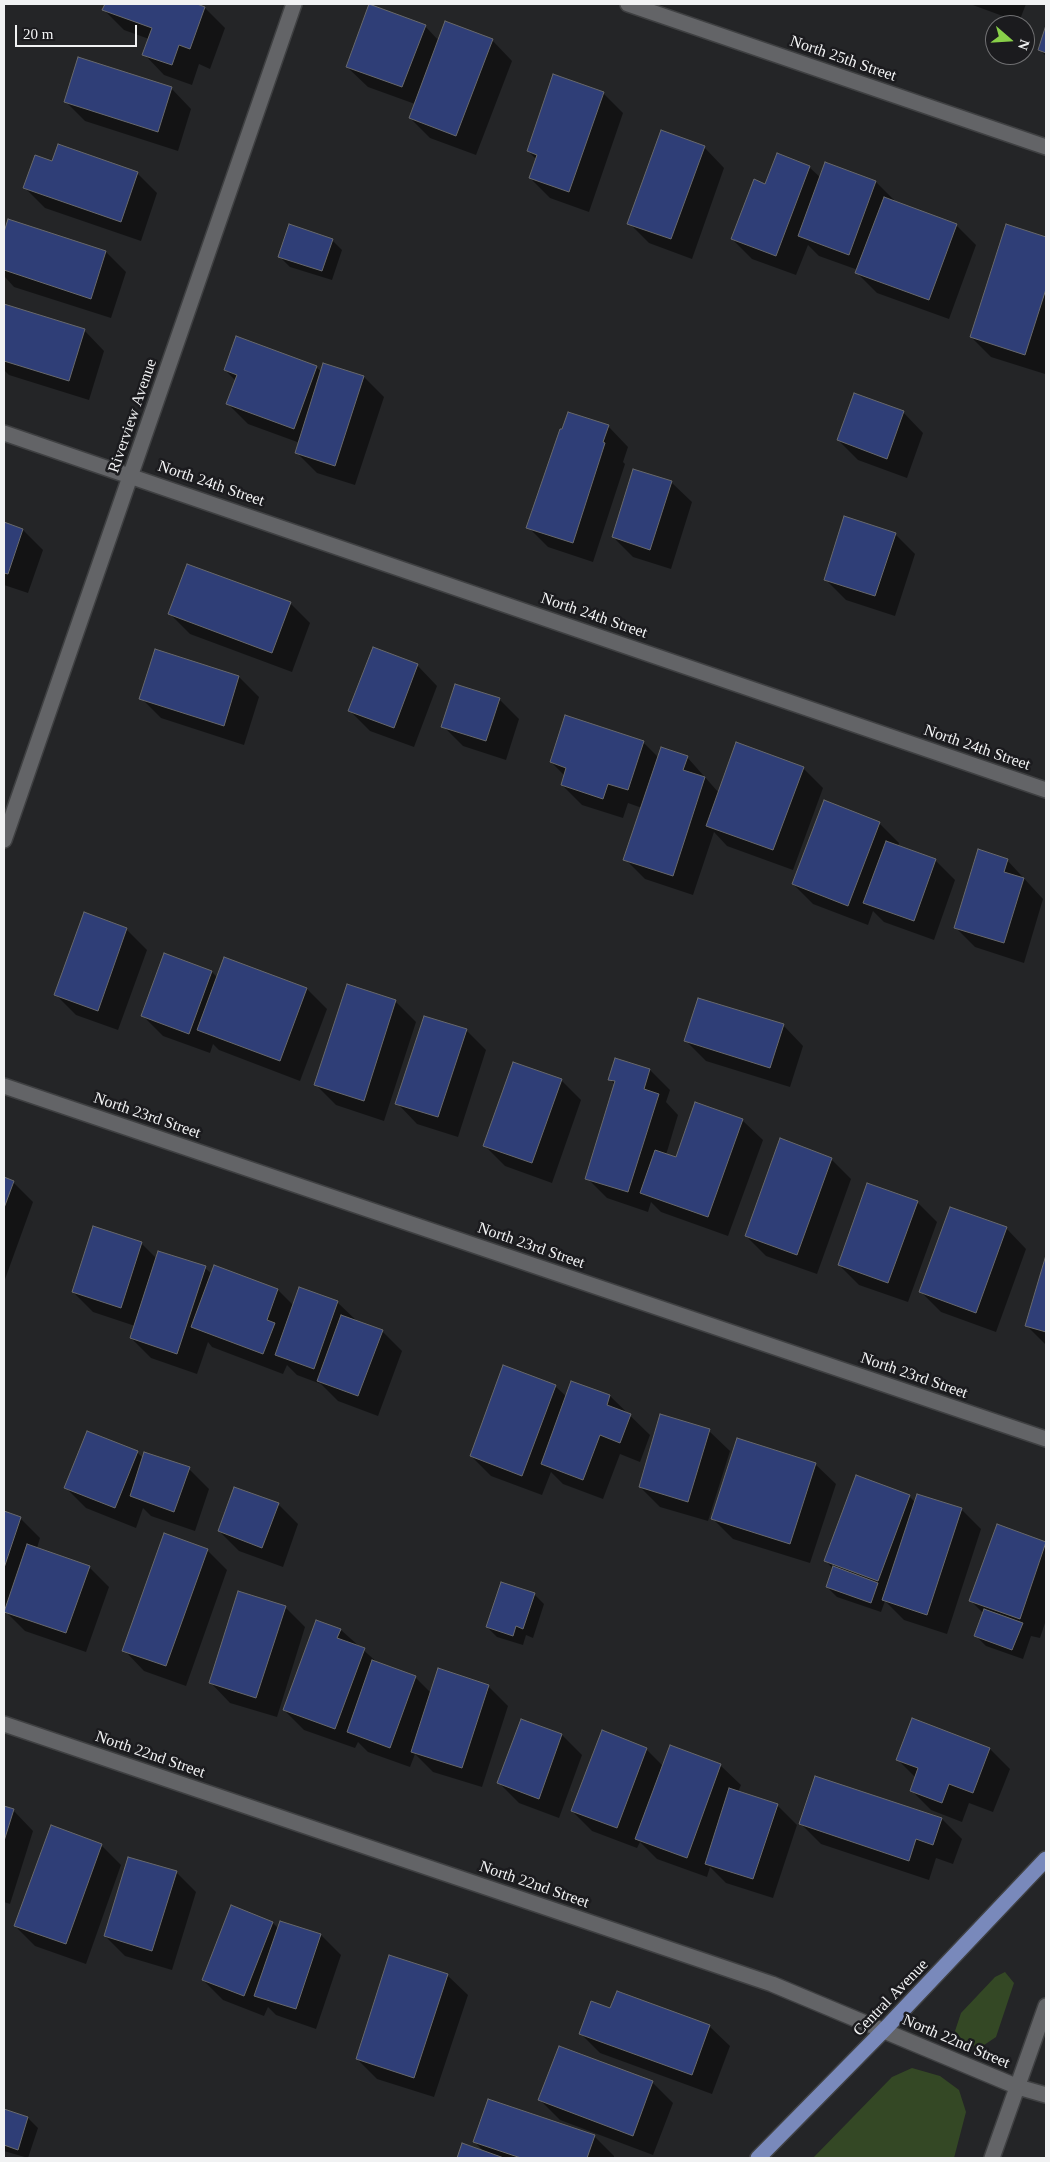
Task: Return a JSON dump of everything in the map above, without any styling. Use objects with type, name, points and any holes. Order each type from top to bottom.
[{"type":"main road","name":"Central Avenue","points":[[758,2158],[884,2030],[1046,1859]]},
{"type":"street","name":"Riverview Avenue","points":[[4,840],[294,4]]},
{"type":"street","name":"North 25th Street","points":[[628,4],[1046,147]]},
{"type":"street","name":"North 24th Street","points":[[4,432],[1046,790]]},
{"type":"street","name":"North 23rd Street","points":[[4,1086],[1046,1439]]},
{"type":"street","name":"North 22nd Street","points":[[4,1724],[772,1984],[1018,2087],[1046,2095]]},
{"type":"street","points":[[992,2158],[1046,2006]]},
{"type":"green space","points":[[1005,1972],[1014,1983],[996,2037],[981,2047],[966,2044],[955,2031],[961,2013],[995,1977]]},
{"type":"green space","points":[[912,2068],[940,2076],[959,2090],[966,2112],[954,2158],[813,2158],[892,2077]]},
{"type":"building","points":[[105,4],[197,4],[205,7],[190,49],[179,45],[172,65],[142,55],[152,28],[102,10]]},
{"type":"building","points":[[369,4],[426,25],[402,87],[346,67]]},
{"type":"building","points":[[445,21],[493,39],[456,136],[409,118]]},
{"type":"building","points":[[1046,25],[1046,53],[1038,50]]},
{"type":"building","points":[[78,57],[172,87],[158,132],[64,102]]},
{"type":"building","points":[[553,74],[604,92],[569,192],[529,178],[537,155],[527,151]]},
{"type":"building","points":[[661,130],[705,146],[671,239],[627,224]]},
{"type":"building","points":[[58,144],[138,172],[121,222],[23,188],[35,155],[52,161]]},
{"type":"building","points":[[777,153],[810,166],[776,256],[731,239],[754,179],[765,184]]},
{"type":"building","points":[[825,162],[876,181],[849,255],[798,236]]},
{"type":"building","points":[[884,197],[957,224],[929,300],[855,273]]},
{"type":"building","points":[[8,219],[106,251],[91,299],[4,270],[4,232]]},
{"type":"building","points":[[289,224],[333,239],[322,271],[278,257]]},
{"type":"building","points":[[1006,224],[1046,237],[1046,289],[1025,355],[970,337]]},
{"type":"building","points":[[4,304],[85,329],[69,381],[4,361]]},
{"type":"building","points":[[236,336],[317,366],[294,429],[226,404],[237,375],[224,370]]},
{"type":"building","points":[[323,363],[364,376],[335,466],[295,453]]},
{"type":"building","points":[[854,393],[904,411],[887,459],[837,440]]},
{"type":"building","points":[[568,412],[609,425],[573,543],[526,528],[560,429],[562,429]]},
{"type":"building","points":[[633,469],[672,481],[650,550],[612,537]]},
{"type":"building","points":[[844,516],[896,533],[875,596],[824,580]]},
{"type":"building","points":[[4,522],[23,529],[8,574],[4,573]]},
{"type":"building","points":[[187,564],[291,602],[272,653],[168,614]]},
{"type":"building","points":[[373,647],[418,664],[394,728],[348,711]]},
{"type":"building","points":[[155,649],[239,676],[224,726],[139,699]]},
{"type":"building","points":[[455,684],[500,698],[486,741],[441,727]]},
{"type":"building","points":[[565,715],[644,741],[628,790],[608,784],[603,799],[561,785],[566,768],[550,762]]},
{"type":"building","points":[[736,742],[804,767],[773,850],[706,826]]},
{"type":"building","points":[[661,747],[688,756],[683,770],[705,777],[673,876],[623,860]]},
{"type":"building","points":[[824,800],[880,822],[848,906],[792,884]]},
{"type":"building","points":[[886,841],[936,859],[914,921],[863,903]]},
{"type":"building","points":[[978,849],[1008,859],[1004,872],[1024,878],[1004,943],[954,928]]},
{"type":"building","points":[[84,912],[127,928],[98,1011],[54,995]]},
{"type":"building","points":[[164,953],[212,971],[189,1034],[141,1016]]},
{"type":"building","points":[[224,957],[307,988],[280,1061],[197,1030]]},
{"type":"building","points":[[347,984],[396,1000],[364,1101],[314,1085]]},
{"type":"building","points":[[698,998],[784,1024],[770,1068],[684,1041]]},
{"type":"building","points":[[424,1016],[467,1029],[438,1117],[395,1104]]},
{"type":"building","points":[[615,1058],[650,1069],[644,1089],[659,1094],[628,1192],[585,1179],[615,1081],[608,1080]]},
{"type":"building","points":[[513,1062],[562,1079],[532,1163],[483,1146]]},
{"type":"building","points":[[695,1102],[743,1119],[708,1217],[640,1193],[655,1150],[676,1157]]},
{"type":"building","points":[[780,1138],[832,1158],[797,1255],[745,1236]]},
{"type":"building","points":[[4,1177],[14,1181],[4,1208]]},
{"type":"building","points":[[867,1183],[918,1201],[888,1283],[838,1265]]},
{"type":"building","points":[[950,1207],[1007,1227],[976,1313],[919,1292]]},
{"type":"building","points":[[93,1226],[142,1242],[121,1308],[72,1292]]},
{"type":"building","points":[[158,1251],[206,1266],[177,1354],[130,1338]]},
{"type":"building","points":[[1046,1255],[1046,1332],[1025,1326]]},
{"type":"building","points":[[214,1265],[278,1289],[267,1320],[275,1323],[263,1354],[191,1327]]},
{"type":"building","points":[[299,1287],[338,1301],[314,1369],[275,1355]]},
{"type":"building","points":[[341,1315],[383,1330],[358,1396],[317,1381]]},
{"type":"building","points":[[503,1365],[556,1385],[522,1476],[470,1456]]},
{"type":"building","points":[[571,1381],[610,1395],[607,1405],[631,1414],[620,1443],[600,1435],[583,1480],[541,1464]]},
{"type":"building","points":[[660,1414],[710,1429],[688,1502],[639,1487]]},
{"type":"building","points":[[87,1431],[138,1451],[115,1508],[64,1488]]},
{"type":"building","points":[[737,1438],[816,1463],[790,1544],[711,1519]]},
{"type":"building","points":[[144,1452],[190,1467],[174,1512],[130,1496]]},
{"type":"building","points":[[856,1475],[910,1495],[878,1581],[824,1561]]},
{"type":"building","points":[[234,1487],[279,1503],[262,1548],[218,1531]]},
{"type":"building","points":[[917,1494],[962,1508],[927,1615],[882,1600]]},
{"type":"building","points":[[4,1511],[21,1517],[4,1568]]},
{"type":"building","points":[[997,1524],[1046,1542],[1020,1619],[969,1601]]},
{"type":"building","points":[[164,1533],[208,1549],[166,1666],[122,1651]]},
{"type":"building","points":[[27,1544],[90,1566],[66,1633],[4,1612]]},
{"type":"building","points":[[833,1566],[878,1583],[871,1603],[826,1587]]},
{"type":"building","points":[[501,1582],[535,1593],[523,1629],[516,1626],[513,1636],[486,1627]]},
{"type":"building","points":[[238,1591],[286,1606],[256,1698],[209,1683]]},
{"type":"building","points":[[984,1609],[1023,1623],[1012,1650],[974,1636]]},
{"type":"building","points":[[316,1620],[341,1629],[337,1638],[365,1648],[335,1729],[283,1710]]},
{"type":"building","points":[[372,1660],[416,1676],[390,1748],[347,1732]]},
{"type":"building","points":[[438,1668],[489,1685],[462,1768],[411,1752]]},
{"type":"building","points":[[912,1718],[990,1748],[973,1793],[949,1784],[942,1803],[910,1791],[918,1768],[896,1760]]},
{"type":"building","points":[[521,1719],[562,1734],[539,1799],[497,1783]]},
{"type":"building","points":[[602,1730],[647,1748],[617,1828],[571,1811]]},
{"type":"building","points":[[670,1745],[721,1764],[687,1858],[635,1839]]},
{"type":"building","points":[[815,1776],[942,1818],[933,1845],[916,1839],[909,1861],[799,1824]]},
{"type":"building","points":[[729,1788],[778,1804],[753,1879],[705,1864]]},
{"type":"building","points":[[4,1806],[14,1809],[4,1841]]},
{"type":"building","points":[[51,1825],[102,1844],[66,1944],[14,1926]]},
{"type":"building","points":[[128,1857],[177,1871],[152,1951],[104,1936]]},
{"type":"building","points":[[231,1905],[273,1922],[244,1996],[202,1980]]},
{"type":"building","points":[[280,1921],[321,1934],[296,2009],[254,1996]]},
{"type":"building","points":[[389,1955],[448,1974],[414,2078],[356,2059]]},
{"type":"building","points":[[617,1991],[710,2025],[692,2075],[579,2034],[591,2001],[610,2008]]},
{"type":"building","points":[[559,2046],[653,2081],[633,2136],[538,2100]]},
{"type":"building","points":[[488,2099],[595,2135],[587,2158],[521,2158],[473,2142]]},
{"type":"building","points":[[4,2109],[28,2117],[18,2150],[4,2145]]},
{"type":"building","points":[[462,2143],[504,2158],[457,2158]]}]
